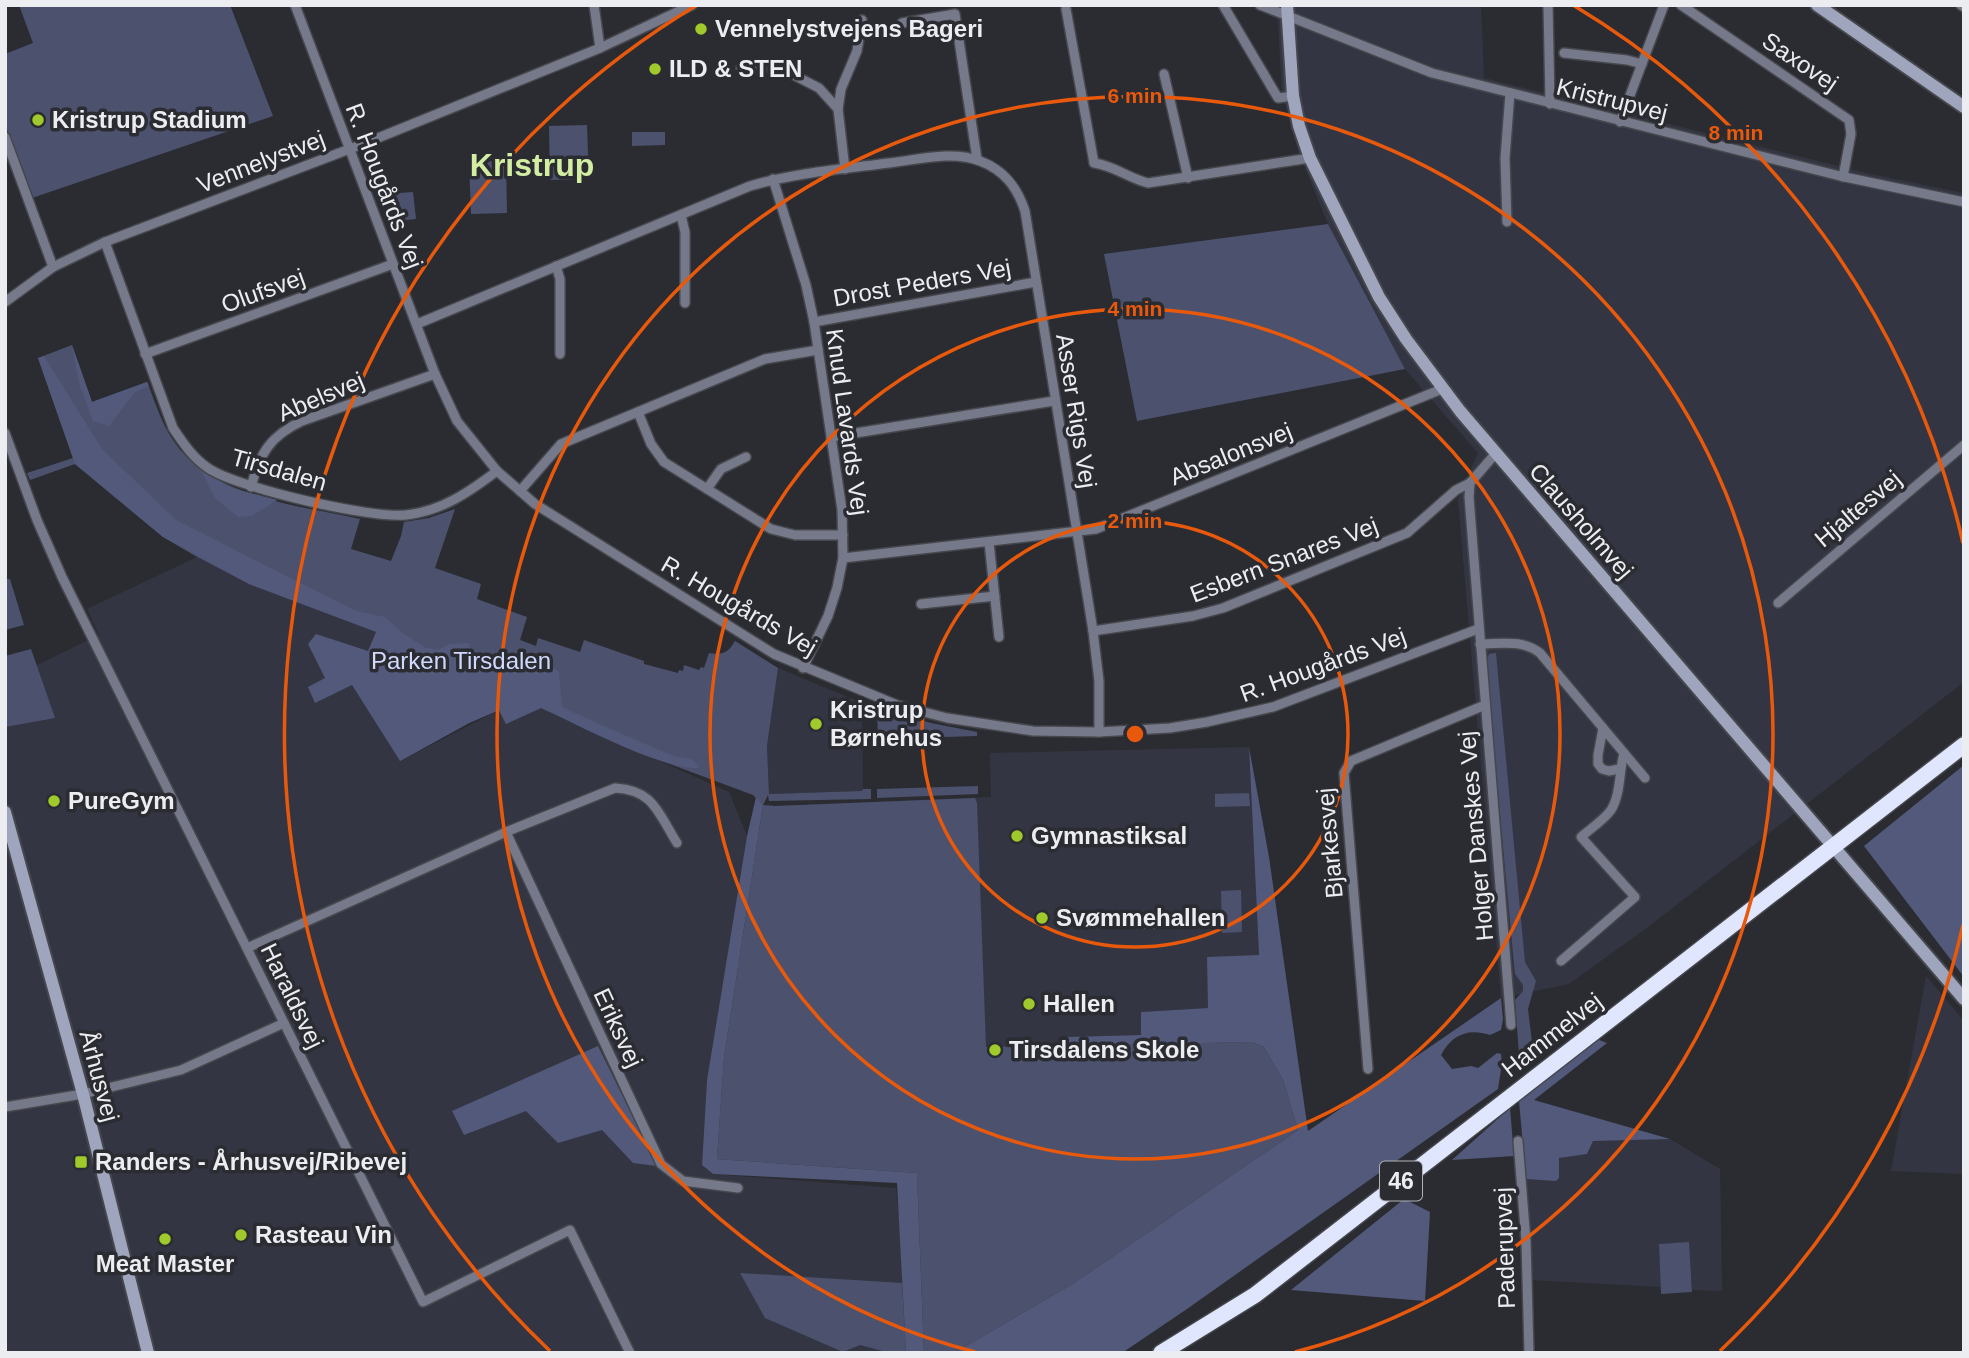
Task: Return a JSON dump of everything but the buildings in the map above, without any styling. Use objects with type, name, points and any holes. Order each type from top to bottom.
[{"type":"highway","name":"Hammelvej","points":[[1161,1353],[1255,1294],[1964,745]]},
{"type":"street","name":"R. Hougårds Vej","points":[[295,5],[435,374],[457,421],[497,471],[535,504],[774,654],[898,705],[947,718],[1033,732],[1100,732],[1170,728],[1273,707],[1478,629]]},
{"type":"street","points":[[594,5],[600,48]]},
{"type":"street","name":"Vennelystvej","points":[[5,302],[53,267],[105,242],[349,150],[600,48],[692,5]]},
{"type":"street","points":[[1223,5],[1278,99],[1293,96]]},
{"type":"street","name":"Kristrupvej","points":[[1260,5],[1287,10],[1432,73],[1843,177],[1964,202]]},
{"type":"street","points":[[1548,5],[1550,104]]},
{"type":"street","points":[[1620,122],[1664,5]]},
{"type":"street","name":"Saxovej","points":[[1681,5],[1849,120],[1852,134],[1843,177]]},
{"type":"street","points":[[1817,5],[1964,107]]},
{"type":"street","points":[[1066,9],[1094,163],[1109,165],[1133,179],[1148,183],[1310,158]]},
{"type":"street","name":"Clausholmvej","points":[[1287,10],[1293,96],[1310,158],[1379,297],[1442,390],[1964,999]]},
{"type":"street","points":[[902,23],[955,14],[976,159]]},
{"type":"street","points":[[845,169],[838,109],[841,89],[857,51],[862,20]]},
{"type":"street","points":[[1564,53],[1642,64]]},
{"type":"street","points":[[1905,66],[1964,101]]},
{"type":"street","points":[[741,68],[780,68],[819,88],[838,109]]},
{"type":"street","points":[[1164,75],[1188,178]]},
{"type":"street","points":[[1507,222],[1505,158],[1510,93]]},
{"type":"street","points":[[5,138],[53,267]]},
{"type":"street","name":"Asser Rigs Vej","points":[[417,324],[750,186],[773,179],[941,157],[976,159],[1003,173],[1020,196],[1024,211],[1093,631],[1099,681],[1100,732]]},
{"type":"street","name":"Knud Lavards Vej","points":[[773,179],[806,285],[814,322],[842,510],[843,558],[828,616],[803,668]]},
{"type":"street","points":[[681,215],[685,232],[685,303]]},
{"type":"street","name":"Tirsdalen","points":[[105,242],[173,428],[188,451],[218,474],[251,487],[379,516],[406,515],[438,508],[464,496],[497,471]]},
{"type":"street","name":"Olufsvej","points":[[145,354],[393,264]]},
{"type":"street","points":[[556,266],[560,279],[560,354]]},
{"type":"street","name":"Drost Peders Vej","points":[[814,322],[1036,282]]},
{"type":"street","points":[[520,491],[561,444],[765,359],[818,350]]},
{"type":"street","name":"Abelsvej","points":[[251,487],[264,451],[285,429],[435,374]]},
{"type":"street","name":"Absalonsvej","points":[[843,558],[1097,529],[1442,390]]},
{"type":"street","points":[[831,437],[1054,401]]},
{"type":"street","points":[[638,412],[651,444],[663,462],[771,529],[795,535],[843,535]]},
{"type":"street","name":"Haraldsvej","points":[[5,433],[25,491],[62,577],[423,1301],[570,1230],[630,1353]]},
{"type":"street","name":"Hjaltesvej","points":[[1778,603],[1964,445]]},
{"type":"street","points":[[1471,483],[1496,453]]},
{"type":"street","points":[[707,489],[721,469],[746,457]]},
{"type":"street","name":"Holger Danskes Vej","points":[[1471,483],[1469,497],[1478,629],[1511,1026]]},
{"type":"street","name":"Esbern Snares Vej","points":[[1093,631],[1193,616],[1223,608],[1407,533],[1456,490],[1471,483]]},
{"type":"street","points":[[989,542],[999,637]]},
{"type":"street","points":[[921,604],[995,596]]},
{"type":"street","points":[[1480,644],[1529,645],[1540,653],[1646,778]]},
{"type":"street","name":"Bjarkesvej","points":[[1368,1069],[1344,774],[1351,761],[1485,705]]},
{"type":"street","points":[[1602,728],[1598,764],[1609,771],[1619,769]]},
{"type":"street","points":[[1561,961],[1635,897],[1581,837],[1611,811],[1624,753]]},
{"type":"street","points":[[247,948],[506,832],[615,788],[634,789],[651,800],[677,843]]},
{"type":"street","name":"Århusvej","points":[[6,819],[83,1094],[148,1353]]},
{"type":"street","name":"Eriksvej","points":[[506,832],[661,1164],[683,1181],[738,1188]]},
{"type":"street","points":[[5,1107],[83,1094],[181,1069],[284,1023]]},
{"type":"street","name":"Paderupvej","points":[[1518,1141],[1526,1241],[1529,1353]]},
{"type":"shaded area","points":[[1277,5],[1481,5],[1484,78],[1866,173],[1964,193],[1964,682],[1648,927],[1569,984],[1501,998],[1458,499],[1478,453],[1405,369],[1328,224],[1299,153],[1282,92]]},
{"type":"shaded area","points":[[197,557],[249,584],[308,604],[403,643],[344,672],[400,761],[499,710],[506,724],[541,708],[729,792],[747,836],[707,1080],[702,1165],[713,1174],[896,1188],[913,1353],[5,1353],[5,706],[35,666],[99,635],[87,609]]},
{"type":"shaded area","name":"Kristrup Børnehus","points":[[778,668],[862,703],[863,791],[769,794],[767,746]]},
{"type":"shaded area","name":"Tirsdalens Skole","points":[[1249,747],[1259,955],[1208,1008],[1141,1012],[1142,1035],[1065,1037],[1065,1046],[1251,1042],[1268,1053],[1283,1080],[1298,1130],[1074,1283],[954,1353],[924,1353],[917,1173],[717,1159],[724,1058],[763,805],[991,797],[990,753]]},
{"type":"shaded area","points":[[1926,976],[1964,1021],[1964,1174],[1891,1171]]},
{"type":"shaded area","points":[[1591,1133],[1670,1139],[1720,1169],[1722,1291],[1692,1290],[1689,1243],[1659,1244],[1661,1287],[1532,1280],[1525,1155]]},
{"type":"green space","points":[[19,5],[230,5],[273,116],[32,198],[5,124],[5,54],[33,43]]},
{"type":"green space","points":[[587,125],[589,179],[550,180],[549,126]]},
{"type":"green space","points":[[632,132],[665,132],[665,145],[632,146]]},
{"type":"green space","points":[[506,161],[507,213],[471,214],[469,162]]},
{"type":"green space","points":[[413,192],[416,219],[397,221],[385,194]]},
{"type":"green space","points":[[1328,224],[1405,369],[1137,421],[1104,254]]},
{"type":"green space","name":"Parken Tirsdalen","points":[[72,345],[92,402],[147,382],[169,433],[189,459],[210,475],[258,496],[360,519],[351,549],[391,561],[404,522],[429,518],[455,509],[435,568],[481,584],[477,599],[527,617],[520,640],[536,646],[538,638],[580,652],[584,640],[644,661],[644,664],[678,673],[679,670],[683,671],[684,665],[699,670],[704,668],[709,653],[725,652],[735,641],[778,668],[767,746],[769,794],[871,789],[871,799],[769,801],[768,795],[763,805],[753,795],[651,757],[541,708],[506,724],[499,710],[469,723],[400,761],[393,747],[402,642],[308,604],[249,584],[197,557],[163,537],[75,464],[30,480],[27,473],[73,458],[38,358]]},
{"type":"green space","points":[[72,345],[92,402],[147,382],[149,386],[134,393],[109,426],[93,421],[79,383]]},
{"type":"green space","points":[[44,356],[102,449],[176,520],[356,611],[385,617],[424,647],[438,650],[449,644],[469,643],[476,663],[492,672],[506,670],[506,654],[553,667],[559,672],[562,707],[671,755],[691,759],[699,768],[663,762],[541,708],[506,724],[499,710],[469,723],[400,761],[352,685],[315,703],[308,687],[325,678],[308,644],[316,634],[368,651],[376,632],[249,584],[163,537],[75,464],[38,358]]},
{"type":"green space","points":[[201,470],[232,488],[277,500],[252,516],[238,517],[215,498]]},
{"type":"green space","points":[[5,579],[10,579],[24,625],[5,630]]},
{"type":"green space","points":[[31,649],[55,718],[5,727],[5,656]]},
{"type":"green space","points":[[1496,653],[1525,962],[1536,981],[1528,1009],[1534,1059],[1520,1068],[1515,1000],[1523,991],[1523,985],[1515,974],[1486,665],[1489,654]]},
{"type":"green space","points":[[877,708],[977,732],[977,736],[878,739]]},
{"type":"green space","points":[[1249,747],[1269,857],[1308,1131],[1501,998],[1501,1030],[1490,1035],[1475,1032],[1462,1035],[1450,1042],[1441,1055],[1452,1069],[1471,1066],[1478,1068],[1497,1053],[1501,1054],[1498,1089],[1122,1353],[954,1353],[1074,1283],[1298,1130],[1283,1080],[1264,1047],[1251,1042],[1064,1046],[1065,1037],[1141,1035],[1141,1012],[1208,1008],[1207,957],[1259,955]]},
{"type":"green space","points":[[1964,765],[1964,977],[1864,846]]},
{"type":"green space","points":[[978,786],[978,794],[877,798],[877,789]]},
{"type":"green space","points":[[1249,793],[1250,806],[1215,807],[1215,794]]},
{"type":"green space","points":[[756,797],[763,805],[724,1058],[717,1159],[917,1173],[924,1353],[906,1353],[897,1183],[713,1174],[702,1165],[707,1080],[747,836]]},
{"type":"green space","name":"Tirsdalens Skole","points":[[975,798],[986,1047],[1251,1042],[1264,1047],[1283,1080],[1298,1130],[1074,1283],[954,1353],[924,1353],[917,1173],[717,1159],[724,1058],[763,805]]},
{"type":"green space","points":[[1241,890],[1242,932],[1222,933],[1221,891]]},
{"type":"green space","points":[[1163,913],[1163,929],[1133,929],[1133,914]]},
{"type":"green space","points":[[1594,1038],[1607,1043],[1534,1100],[1670,1139],[1593,1141],[1587,1154],[1559,1158],[1559,1178],[1556,1181],[1526,1179],[1519,1101]]},
{"type":"green space","points":[[598,1046],[657,1166],[633,1163],[602,1130],[558,1143],[526,1111],[464,1135],[452,1111]]},
{"type":"green space","points":[[1510,1108],[1514,1156],[1452,1160]]},
{"type":"green space","points":[[1404,1199],[1430,1212],[1425,1301],[1291,1290]]},
{"type":"green space","points":[[1689,1242],[1692,1292],[1661,1294],[1659,1244]]},
{"type":"green space","points":[[740,1273],[902,1283],[906,1353],[890,1353],[860,1345],[843,1352],[765,1318]]},
{"type":"place","name":"Vennelystvejens Bageri","points":[[701,29]]},
{"type":"place","name":"ILD & STEN","points":[[655,69]]},
{"type":"place","name":"Kristrup Stadium","points":[[38,120]]},
{"type":"place","name":"Kristrup Børnehus","points":[[816,724]]},
{"type":"place","name":"PureGym","points":[[54,801]]},
{"type":"place","name":"Gymnastiksal","points":[[1017,836]]},
{"type":"place","name":"Svømmehallen","points":[[1042,918]]},
{"type":"place","name":"Hallen","points":[[1029,1004]]},
{"type":"place","name":"Tirsdalens Skole","points":[[995,1050]]},
{"type":"place","name":"Randers - Århusvej/Ribevej","points":[[81,1162]]},
{"type":"place","name":"Rasteau Vin","points":[[241,1235]]},
{"type":"place","name":"Meat Master","points":[[165,1239]]},
{"type":"district","name":"Kristrup","points":[[532,165]]}]
